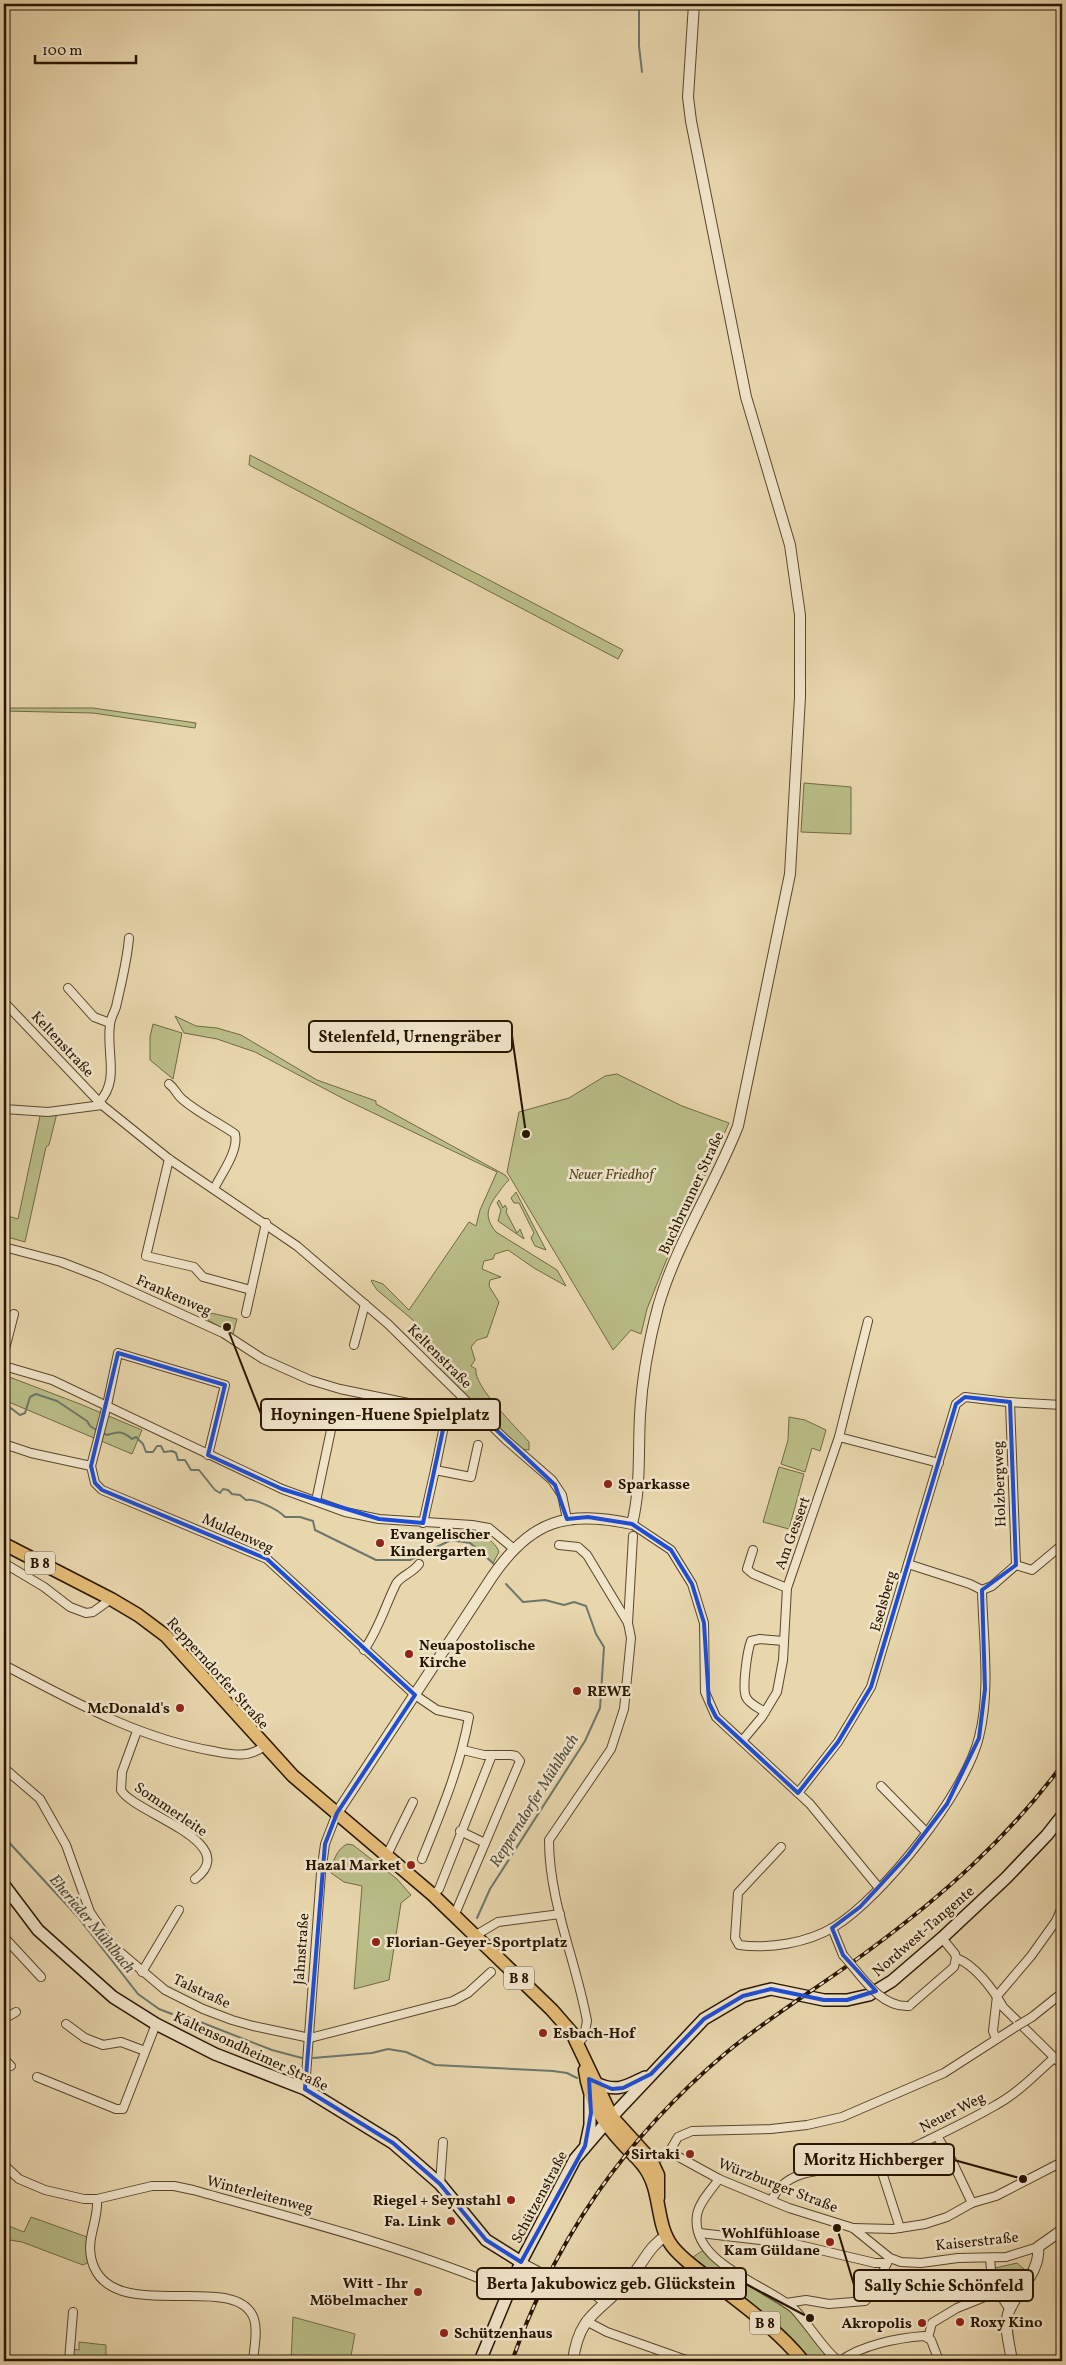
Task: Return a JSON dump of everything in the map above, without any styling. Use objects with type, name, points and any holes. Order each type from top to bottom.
[{"type":"main road","name":"Repperndorfer Straße","points":[[4,1544],[111,1599],[138,1615],[166,1636],[293,1776],[455,1914],[558,2015],[578,2044],[593,2089],[608,2121]]},
{"type":"main road","name":"Nordwest-Tangente","points":[[608,2121],[704,2019],[743,1996],[771,1990],[824,2000],[859,1999],[892,1981],[942,1938],[1006,1878],[1047,1835],[1062,1816]]},
{"type":"main road","name":"Kaltensondheimer Straße","points":[[4,1885],[8,1900],[38,1930],[113,1997],[156,2024],[215,2054],[305,2090],[393,2142],[440,2184],[486,2240],[522,2262]]},
{"type":"main road","points":[[585,2146],[590,2124],[593,2089],[624,2088],[652,2074]]},
{"type":"main road","name":"Schützenstraße","points":[[480,2361],[508,2290],[569,2170],[585,2146],[608,2121]]},
{"type":"main road","name":"B 8","points":[[608,2121],[651,2160],[658,2175],[660,2219],[666,2236],[687,2261],[774,2332],[803,2361]]},
{"type":"main road","name":"B 8","points":[[608,2121],[646,2169],[658,2198]]},
{"type":"street","name":"Buchbrunner Straße","points":[[632,1524],[638,1491],[640,1414],[647,1358],[658,1306],[679,1252],[724,1161],[738,1126],[786,900],[793,847],[802,658],[798,585],[790,545],[746,397],[691,121],[689,78],[694,4]]},
{"type":"street","points":[[4,1109],[48,1112],[100,1104],[111,1082],[110,1023],[127,962],[129,938]]},
{"type":"street","points":[[68,988],[94,1017],[110,1023]]},
{"type":"street","name":"Keltenstraße","points":[[4,1002],[100,1104],[169,1159],[304,1251],[365,1304],[555,1485],[562,1495],[567,1519]]},
{"type":"street","points":[[169,1084],[176,1089],[179,1097],[201,1114],[235,1134],[237,1140],[234,1148],[214,1189]]},
{"type":"street","name":"Frankenweg","points":[[169,1159],[146,1256],[194,1267],[203,1277],[251,1290]]},
{"type":"street","points":[[246,1313],[266,1224]]},
{"type":"street","name":"Frankenweg","points":[[4,1247],[61,1262],[100,1277],[223,1333],[263,1359],[302,1377],[340,1390],[447,1411],[472,1408]]},
{"type":"street","points":[[354,1345],[365,1304]]},
{"type":"street","points":[[4,1353],[14,1314]]},
{"type":"street","name":"Am Gessert","points":[[742,1741],[765,1712],[776,1692],[783,1660],[787,1588],[839,1437],[868,1321]]},
{"type":"street","points":[[4,1444],[31,1453],[90,1466],[107,1406],[118,1353],[225,1385],[208,1455]]},
{"type":"street","points":[[4,1366],[52,1380],[282,1489],[345,1512],[379,1519],[472,1525],[489,1528],[514,1549]]},
{"type":"street","name":"Eselsberg","points":[[798,1793],[838,1742],[871,1687],[927,1495],[939,1463],[956,1404],[965,1397],[1010,1402]]},
{"type":"street","points":[[1010,1402],[1062,1405]]},
{"type":"street","name":"Holzbergweg","points":[[1010,1402],[1016,1565]]},
{"type":"street","points":[[423,1523],[447,1411]]},
{"type":"street","points":[[316,1501],[331,1430]]},
{"type":"street","points":[[839,1437],[939,1463]]},
{"type":"street","points":[[435,1470],[471,1478],[478,1445]]},
{"type":"street","name":"Muldenweg","points":[[90,1466],[95,1483],[102,1490],[267,1559],[415,1695],[437,1710],[469,1717],[463,1750]]},
{"type":"street","points":[[337,1813],[496,1570],[514,1549],[545,1526],[567,1519],[588,1518],[632,1524],[671,1550],[692,1584],[704,1623],[706,1692],[716,1717],[798,1793],[828,1824],[879,1888]]},
{"type":"street","points":[[578,2044],[586,2031],[584,2008],[560,1914],[549,1857],[549,1840],[610,1749],[624,1709],[631,1638],[628,1623],[633,1536]]},
{"type":"street","points":[[559,1544],[578,1547],[587,1555],[628,1623]]},
{"type":"street","points":[[908,1564],[970,1584],[982,1590],[992,1586],[1016,1565],[1032,1570],[1062,1545]]},
{"type":"street","points":[[753,1550],[747,1569],[753,1574],[787,1588]]},
{"type":"street","points":[[4,1563],[77,1610],[93,1612],[111,1599]]},
{"type":"street","points":[[364,1650],[374,1635],[397,1582],[410,1574],[419,1564]]},
{"type":"street","points":[[4,1570],[18,1572]]},
{"type":"street","points":[[781,1847],[738,1893],[735,1938],[739,1945],[777,1946],[832,1928],[860,1907],[895,1871],[956,1790],[967,1769],[979,1738],[985,1689],[982,1590]]},
{"type":"street","points":[[765,1712],[750,1702],[745,1696],[750,1641],[760,1639],[784,1642]]},
{"type":"street","points":[[4,1666],[137,1731],[185,1746],[229,1754],[247,1754],[264,1746]]},
{"type":"street","name":"Sommerleite","points":[[137,1731],[122,1772],[121,1790],[131,1801],[176,1826],[203,1845],[206,1851],[205,1864],[203,1870],[195,1879]]},
{"type":"street","points":[[422,1859],[447,1798],[463,1750],[492,1755],[516,1756],[520,1761],[455,1914]]},
{"type":"street","points":[[433,1895],[438,1889],[492,1755]]},
{"type":"street","name":"Talstraße","points":[[4,1768],[40,1799],[66,1845],[90,1912],[113,1946],[165,1990],[203,2009],[252,2026],[310,2038],[453,2001],[468,1993],[491,1972]]},
{"type":"street","points":[[881,1786],[926,1832]]},
{"type":"street","points":[[387,1855],[413,1802]]},
{"type":"street","name":"Jahnstraße","points":[[305,2090],[321,1873],[325,1844],[337,1813]]},
{"type":"street","points":[[460,1831],[485,1843]]},
{"type":"street","points":[[996,2039],[992,2031],[997,1996],[1032,1956],[1056,1921],[1062,1907]]},
{"type":"street","points":[[142,1972],[179,1910]]},
{"type":"street","points":[[476,1935],[498,1922],[560,1914]]},
{"type":"street","points":[[832,1928],[843,1955],[885,2001],[899,2007],[909,2006],[954,1967],[955,1954],[942,1938]]},
{"type":"street","points":[[4,1937],[41,1977]]},
{"type":"street","points":[[956,1958],[969,1965],[997,1996],[1003,2007],[1062,2064]]},
{"type":"street","points":[[651,2160],[668,2154],[678,2137],[692,2131],[771,2129],[807,2125],[842,2117],[944,2073],[1032,2017],[1062,1993]]},
{"type":"street","points":[[4,2010],[9,2016],[16,2012]]},
{"type":"street","points":[[66,2024],[85,2038],[103,2045],[118,2042],[145,2051]]},
{"type":"street","points":[[37,2077],[119,2110],[125,2106],[156,2024]]},
{"type":"street","name":"Neuer Weg","points":[[772,2200],[776,2189],[796,2177],[831,2168],[879,2163],[938,2136],[998,2105],[1055,2057]]},
{"type":"street","points":[[4,2059],[12,2066]]},
{"type":"street","points":[[938,2136],[972,2203]]},
{"type":"street","points":[[440,2184],[443,2142]]},
{"type":"street","name":"Würzburger Straße","points":[[668,2154],[690,2162],[718,2178],[806,2214],[853,2228],[888,2260]]},
{"type":"street","points":[[853,2228],[900,2228],[925,2224],[947,2217],[972,2203],[996,2196],[1062,2162]]},
{"type":"street","points":[[879,2163],[900,2228]]},
{"type":"street","name":"Winterleitenweg","points":[[4,2165],[19,2179],[45,2190],[75,2198],[97,2199],[152,2186],[174,2186],[187,2189],[368,2238],[459,2269],[508,2290]]},
{"type":"street","points":[[718,2178],[698,2214],[700,2233],[709,2252],[724,2265],[786,2303],[816,2334],[836,2361],[877,2345],[920,2337],[928,2338],[933,2344],[939,2361]]},
{"type":"street","points":[[97,2199],[90,2247],[93,2265],[103,2281],[129,2293],[219,2298],[240,2302],[251,2312],[255,2325],[253,2361]]},
{"type":"street","name":"Kaiserstraße","points":[[700,2233],[795,2244],[875,2263],[888,2260],[908,2263],[990,2258],[1020,2254],[1038,2247],[1062,2230]]},
{"type":"street","points":[[573,2361],[576,2344],[586,2321],[632,2276],[653,2244],[666,2236]]},
{"type":"street","points":[[1012,2361],[1007,2320],[1010,2310],[1036,2264],[1038,2247]]},
{"type":"street","points":[[990,2258],[992,2282],[1010,2310]]},
{"type":"street","points":[[786,2303],[806,2300],[829,2304],[865,2301],[874,2291],[888,2260]]},
{"type":"street","name":"Kaltensondheimer Straße","points":[[522,2262],[540,2272]]},
{"type":"street","points":[[569,2282],[587,2289],[604,2302]]},
{"type":"street","points":[[928,2338],[932,2322],[957,2308],[997,2292]]},
{"type":"street","points":[[69,2361],[73,2312]]},
{"type":"street","points":[[586,2321],[607,2332],[689,2361]]},
{"type":"highlighted area","points":[[118,1353],[225,1385],[208,1455],[282,1489],[379,1519],[423,1523],[447,1411],[473,1408],[555,1485],[567,1519],[588,1517],[632,1524],[671,1550],[692,1584],[704,1623],[709,1703],[716,1717],[798,1793],[838,1742],[871,1687],[956,1404],[965,1397],[1010,1402],[1016,1565],[982,1590],[985,1689],[979,1738],[947,1804],[908,1855],[860,1907],[832,1928],[843,1955],[876,1991],[847,2000],[824,2000],[771,1989],[743,1996],[704,2019],[651,2074],[623,2088],[612,2089],[589,2079],[591,2113],[585,2146],[521,2262],[486,2240],[440,2184],[393,2143],[305,2089],[325,1844],[337,1813],[415,1695],[267,1559],[102,1490],[95,1483],[91,1466]]},
{"type":"green space","points":[[250,455],[623,650],[618,659],[249,465]]},
{"type":"green space","points":[[4,708],[93,708],[196,723],[195,728],[93,713],[4,711]]},
{"type":"green space","points":[[804,783],[851,787],[851,834],[801,832]]},
{"type":"green space","points":[[175,1016],[196,1026],[217,1028],[241,1035],[317,1080],[376,1101],[376,1104],[505,1175],[509,1180],[496,1196],[488,1214],[492,1227],[496,1232],[557,1270],[566,1286],[534,1268],[508,1250],[495,1254],[493,1259],[484,1261],[482,1269],[501,1277],[490,1280],[489,1286],[499,1302],[487,1337],[477,1340],[471,1347],[475,1360],[471,1366],[476,1369],[481,1386],[488,1396],[529,1442],[529,1450],[521,1449],[440,1369],[447,1362],[422,1339],[413,1320],[377,1290],[371,1281],[383,1284],[409,1310],[469,1222],[476,1226],[480,1210],[497,1172],[344,1099],[255,1052],[217,1039],[184,1033]]},
{"type":"green space","points":[[153,1024],[182,1033],[173,1079],[150,1060],[150,1037]]},
{"type":"green space","name":"Neuer Friedhof","points":[[617,1074],[682,1106],[729,1123],[666,1261],[647,1309],[641,1334],[631,1330],[613,1350],[507,1172],[519,1112],[569,1098],[605,1076]]},
{"type":"green space","points":[[57,1113],[49,1145],[46,1147],[25,1242],[4,1236],[4,1215],[18,1219],[40,1116],[37,1114]]},
{"type":"green space","points":[[516,1192],[546,1250],[535,1246],[531,1238],[534,1233],[519,1203],[514,1203],[511,1198]]},
{"type":"green space","points":[[499,1200],[503,1208],[505,1205],[506,1212],[517,1233],[520,1229],[524,1239],[498,1221],[501,1210],[497,1203]]},
{"type":"green space","points":[[211,1313],[237,1319],[233,1334],[208,1320]]},
{"type":"green space","points":[[4,1375],[142,1430],[132,1454],[4,1400]]},
{"type":"green space","points":[[789,1417],[805,1420],[826,1430],[820,1451],[812,1448],[805,1472],[781,1464],[788,1440]]},
{"type":"green space","points":[[779,1467],[804,1474],[789,1529],[763,1522]]},
{"type":"green space","points":[[458,1531],[476,1534],[492,1542],[499,1552],[493,1563],[471,1543],[455,1540]]},
{"type":"green space","name":"Florian-Geyer-Sportplatz","points":[[347,1844],[353,1845],[397,1879],[411,1895],[401,1903],[389,1980],[354,1989],[362,1886],[344,1882],[331,1873],[336,1856],[340,1849]]},
{"type":"green space","points":[[31,2217],[87,2237],[89,2262],[83,2265],[22,2242],[4,2239],[4,2224],[24,2232]]},
{"type":"green space","points":[[705,2249],[741,2281],[791,2312],[820,2346],[825,2355],[824,2361],[812,2361],[765,2314],[693,2257]]},
{"type":"green space","points":[[1017,2263],[1024,2269],[1024,2273],[1013,2295],[1008,2298],[1000,2289],[995,2268]]},
{"type":"green space","points":[[293,2317],[355,2334],[350,2361],[291,2361]]},
{"type":"green space","points":[[79,2342],[106,2345],[106,2361],[73,2361],[73,2349],[79,2350]]},
{"type":"waterway","points":[[639,4],[639,46],[642,72]]},
{"type":"waterway","points":[[4,1403],[20,1415],[25,1413],[30,1397],[36,1394],[57,1401],[87,1421],[90,1426],[98,1431]]},
{"type":"waterway","name":"Repperndorfer Mühlbach","points":[[102,1433],[107,1435],[120,1432],[132,1439],[136,1437],[143,1444],[146,1452],[153,1452],[157,1446],[161,1446],[164,1452],[172,1451],[176,1453],[178,1460],[185,1460],[191,1470],[199,1470],[215,1490],[220,1493],[223,1489],[228,1490],[232,1494],[240,1495],[246,1500],[267,1505],[285,1517],[300,1517],[313,1521],[315,1530],[376,1560],[410,1560],[451,1540],[470,1543],[494,1564]]},
{"type":"waterway","name":"Repperndorfer Mühlbach","points":[[477,1918],[490,1889],[585,1741],[600,1708],[604,1647],[596,1634],[586,1606],[574,1602],[564,1605],[545,1600],[523,1602],[506,1584]]},
{"type":"waterway","name":"Eherieder Mühlbach","points":[[4,1837],[77,1916],[138,1994],[159,2009],[172,2014]]},
{"type":"waterway","name":"Eherieder Mühlbach","points":[[185,2016],[272,2050],[302,2058]]},
{"type":"waterway","name":"Eherieder Mühlbach","points":[[313,2058],[372,2053],[388,2049],[406,2052],[435,2065],[553,2071],[567,2073],[577,2078]]},
{"type":"tunnel","points":[[540,2272],[569,2282]]},
{"type":"railway","points":[[512,2361],[550,2272],[573,2231],[598,2192],[626,2154],[657,2119],[727,2052],[762,2025],[868,1951],[947,1888],[996,1842],[1041,1792],[1062,1765]]},
{"type":"place","name":"Stelenfeld, Urnengräber","points":[[526,1134]]},
{"type":"place","name":"Hoyningen-Huene Spielplatz","points":[[227,1327]]},
{"type":"place","name":"Sparkasse","points":[[608,1484]]},
{"type":"place","name":"Evangelischer Kindergarten","points":[[380,1543]]},
{"type":"place","name":"Neuapostolische Kirche","points":[[409,1654]]},
{"type":"place","name":"REWE","points":[[577,1691]]},
{"type":"place","name":"McDonald's","points":[[180,1708]]},
{"type":"place","name":"Hazal Market","points":[[411,1865]]},
{"type":"place","name":"Florian-Geyer-Sportplatz","points":[[376,1942]]},
{"type":"place","name":"Esbach-Hof","points":[[543,2033]]},
{"type":"place","name":"Sirtaki","points":[[690,2154]]},
{"type":"place","name":"Moritz Hichberger","points":[[1023,2179]]},
{"type":"place","name":"Riegel + Seynstahl","points":[[511,2200]]},
{"type":"place","name":"Fa. Link","points":[[451,2221]]},
{"type":"place","name":"Sally Schie Schönfeld","points":[[837,2228]]},
{"type":"place","name":"Wohlfühloase Kam Güldane","points":[[830,2242]]},
{"type":"place","name":"Witt - Ihr Möbelmacher","points":[[418,2292]]},
{"type":"place","name":"Berta Jakubowicz geb. Glückstein","points":[[810,2318]]},
{"type":"place","name":"Roxy Kino","points":[[960,2322]]},
{"type":"place","name":"Akropolis","points":[[922,2323]]},
{"type":"place","name":"Schützenhaus","points":[[444,2333]]}]
